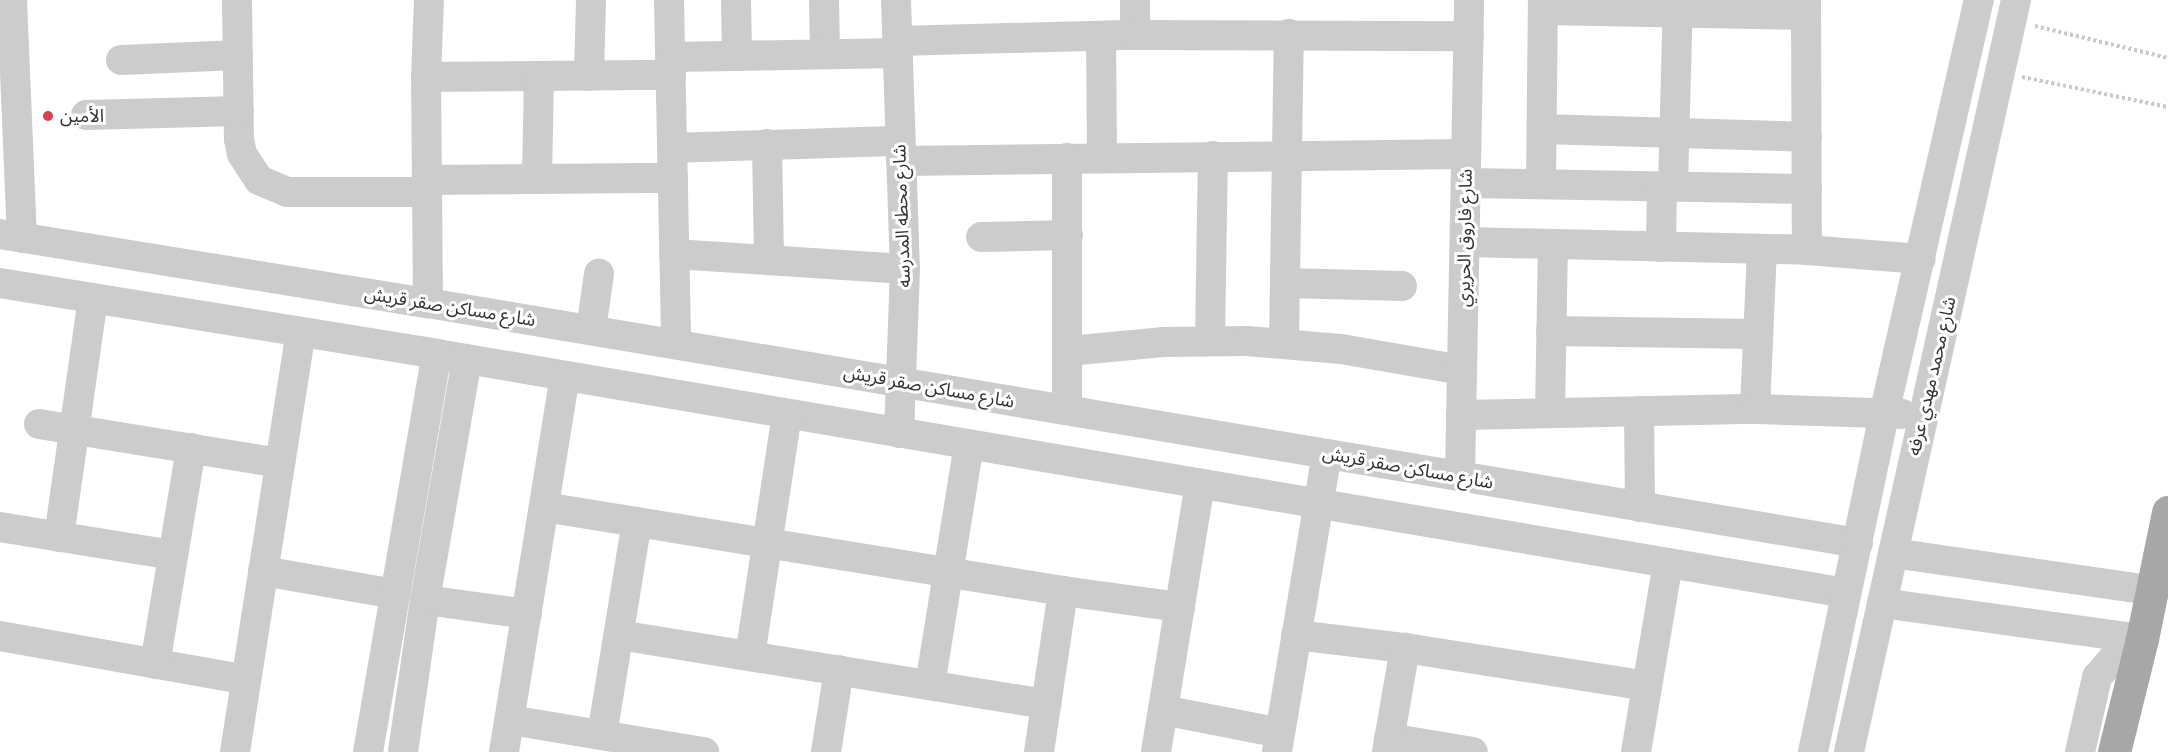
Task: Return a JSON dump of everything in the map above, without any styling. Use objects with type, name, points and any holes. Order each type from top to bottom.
[{"type":"main road","points":[[2114,752],[2141,642],[2168,512]]},
{"type":"street","points":[[11,236],[12,0]]},
{"type":"street","points":[[237,0],[242,154],[259,180],[272,188],[287,192],[537,179],[673,178]]},
{"type":"street","points":[[428,303],[426,77],[429,0]]},
{"type":"street","points":[[589,76],[591,0]]},
{"type":"street","points":[[669,0],[676,344]]},
{"type":"street","points":[[736,0],[737,56]]},
{"type":"street","points":[[824,0],[825,54]]},
{"type":"street","name":"شارع محطه المدرسه","points":[[896,0],[905,269],[902,382],[898,433]]},
{"type":"street","points":[[1135,0],[1135,35]]},
{"type":"street","name":"شارع فاروق الحريري","points":[[1460,476],[1469,0]]},
{"type":"street","name":"شارع محمد مهدي عرفه","points":[[1813,752],[1884,414],[1979,0]]},
{"type":"street","points":[[1541,184],[1543,5],[1806,7],[1807,250]]},
{"type":"street","points":[[1661,246],[1675,133],[1678,6]]},
{"type":"street","name":"شارع محمد مهدي عرفه","points":[[1849,752],[2014,10]]},
{"type":"street","points":[[426,77],[589,76],[737,56],[825,54],[898,47],[1101,36],[1289,34],[1469,36]]},
{"type":"street","points":[[1284,343],[1289,34]]},
{"type":"street","points":[[1101,36],[1102,157]]},
{"type":"street","points":[[121,60],[238,55]]},
{"type":"street","points":[[537,179],[539,76]]},
{"type":"street","points":[[86,115],[239,111]]},
{"type":"street","points":[[1542,129],[1807,137]]},
{"type":"street","points":[[672,148],[767,144],[1067,158],[1287,156],[1466,168],[1541,184],[1807,189]]},
{"type":"street","points":[[767,144],[769,260]]},
{"type":"street","points":[[1210,340],[1213,156]]},
{"type":"street","points":[[1067,158],[1067,410]]},
{"type":"street","points":[[981,237],[1068,235]]},
{"type":"street","name":"شارع مساكن صقر قريش","points":[[11,236],[676,344],[1858,543]]},
{"type":"street","points":[[1465,242],[1807,250],[1921,259]]},
{"type":"street","points":[[1550,413],[1553,244]]},
{"type":"street","points":[[1755,409],[1762,249]]},
{"type":"street","points":[[674,254],[905,269]]},
{"type":"street","points":[[591,330],[599,274]]},
{"type":"street","points":[[0,283],[437,354],[1846,593]]},
{"type":"street","points":[[1285,283],[1402,286]]},
{"type":"street","points":[[59,537],[93,298]]},
{"type":"street","points":[[1551,331],[1758,334]]},
{"type":"street","points":[[235,752],[301,332]]},
{"type":"street","points":[[1068,351],[1210,340],[1284,343],[1341,349],[1462,370]]},
{"type":"street","points":[[368,752],[437,354]]},
{"type":"street","points":[[403,752],[424,600],[467,360]]},
{"type":"street","points":[[1896,364],[1906,380],[1918,385],[1931,384]]},
{"type":"street","points":[[504,752],[565,376]]},
{"type":"street","points":[[1461,415],[1755,409],[1884,414],[1891,412],[1906,416],[1916,426],[1919,434]]},
{"type":"street","points":[[1639,411],[1640,507]]},
{"type":"street","points":[[750,656],[787,414]]},
{"type":"street","points":[[39,424],[280,463]]},
{"type":"street","points":[[930,685],[969,445]]},
{"type":"street","points":[[154,664],[191,448]]},
{"type":"street","points":[[1163,710],[1278,743],[1327,454]]},
{"type":"street","points":[[1156,752],[1200,484]]},
{"type":"street","points":[[544,507],[1063,591],[1180,607]]},
{"type":"street","points":[[602,735],[637,522]]},
{"type":"street","points":[[0,527],[173,555]]},
{"type":"street","points":[[1893,553],[2151,590]]},
{"type":"street","points":[[1636,752],[1668,563]]},
{"type":"street","points":[[263,571],[395,594]]},
{"type":"street","points":[[1039,752],[1063,591]]},
{"type":"street","points":[[424,600],[527,614]]},
{"type":"street","points":[[1882,603],[2141,642]]},
{"type":"street","points":[[619,635],[1046,704]]},
{"type":"street","points":[[1296,635],[1405,648],[1647,686]]},
{"type":"street","points":[[0,636],[246,680]]},
{"type":"street","points":[[2080,752],[2097,677],[2117,654],[2141,642]]},
{"type":"street","points":[[1405,648],[1388,745],[1473,752]]},
{"type":"street","points":[[826,752],[839,670]]},
{"type":"street","points":[[510,720],[704,752]]},
{"type":"path","points":[[2014,10],[2168,58]]},
{"type":"path","points":[[2001,72],[2168,107]]},
{"type":"place","name":"الأمين","points":[[48,116]]}]
